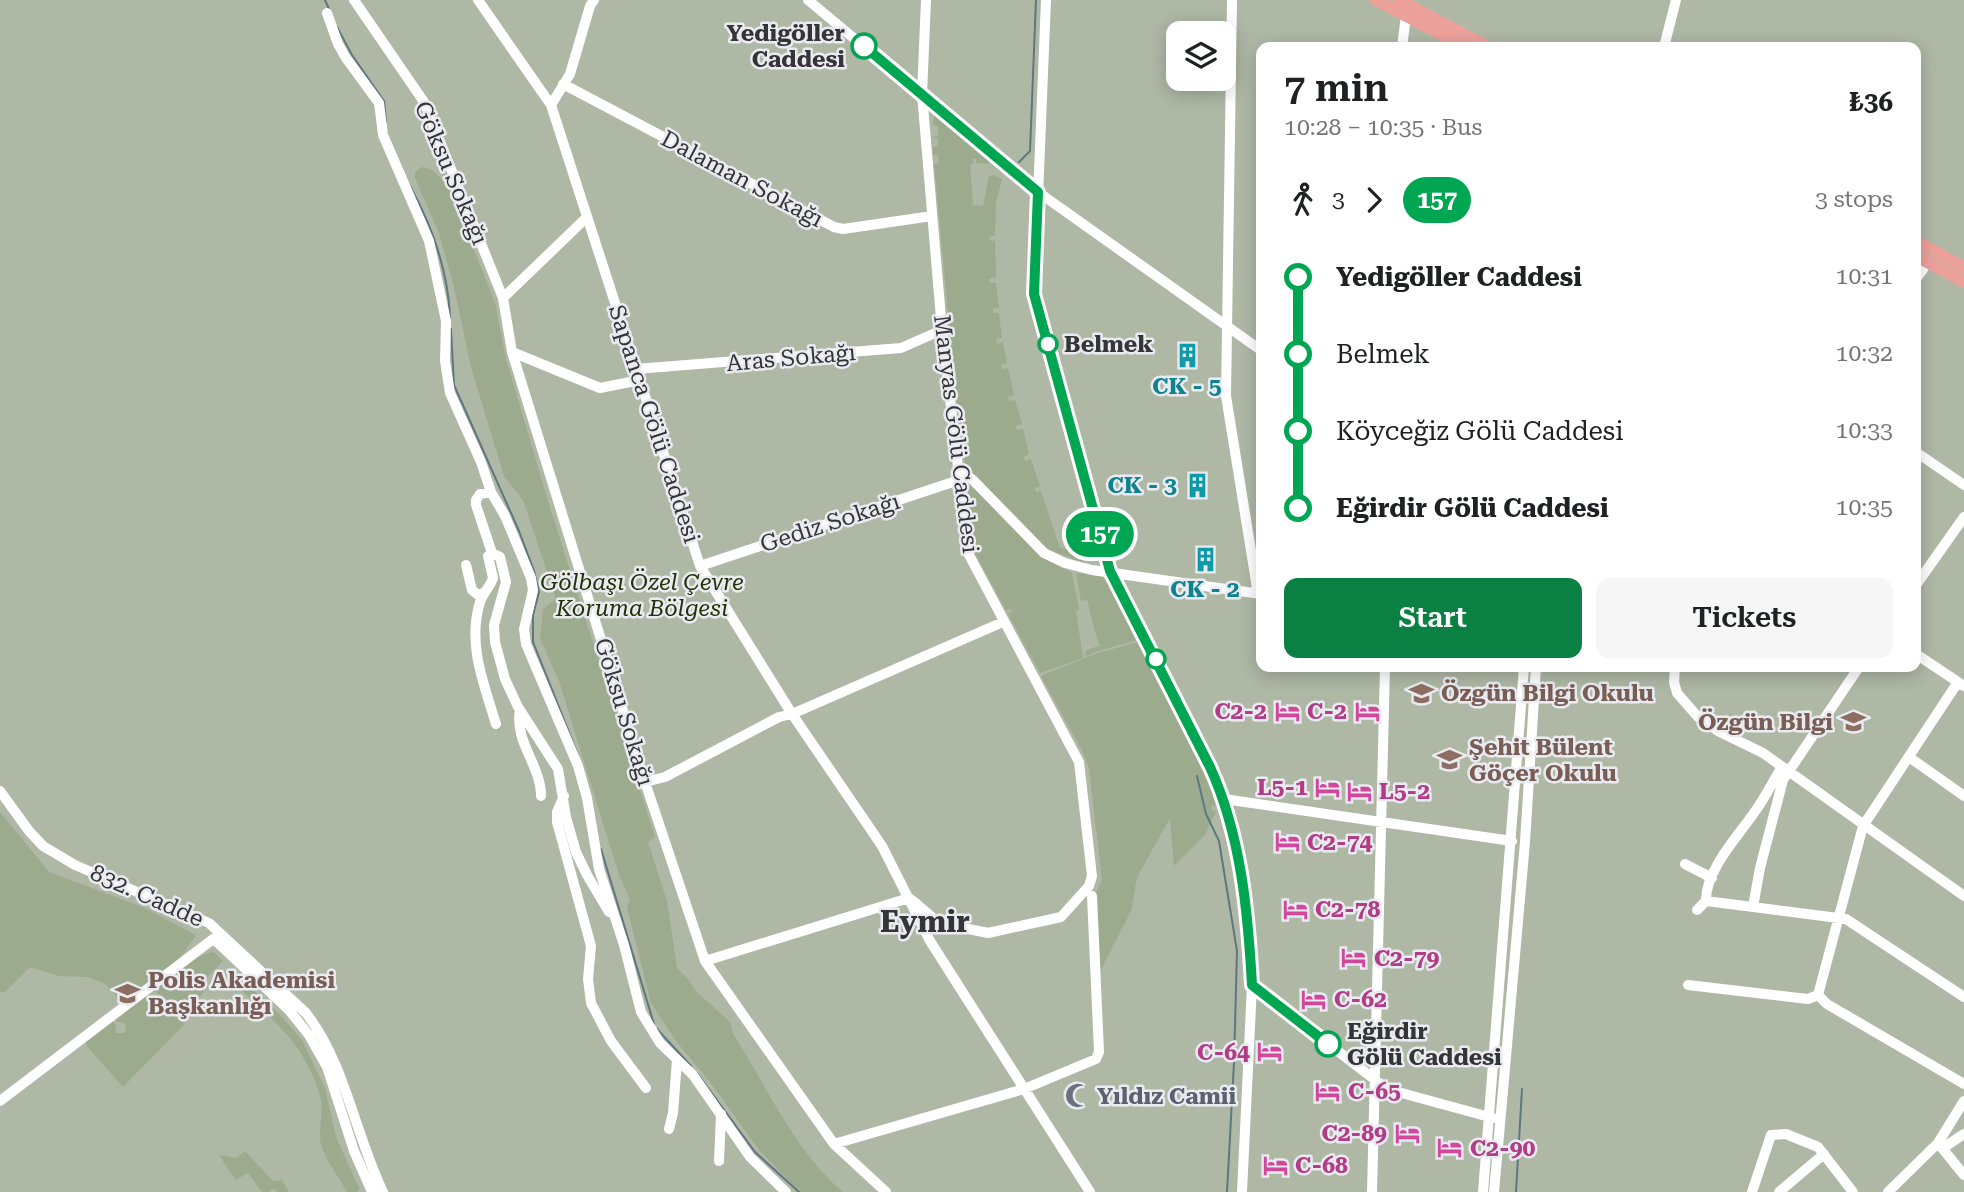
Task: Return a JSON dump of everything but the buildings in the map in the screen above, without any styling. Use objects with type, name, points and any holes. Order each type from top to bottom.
[{"type":"main road","points":[[1376,0],[1455,42]]},
{"type":"main road","points":[[1399,0],[1479,42]]},
{"type":"main road","points":[[1921,244],[1964,268]]},
{"type":"main road","points":[[1921,258],[1964,282]]},
{"type":"street","name":"Göksu Sokağı","points":[[354,0],[424,102],[503,298],[512,352],[645,782],[705,961],[834,1144],[886,1192]]},
{"type":"street","name":"Sapanca Gölü Caddesi","points":[[478,0],[551,104],[700,566],[792,714],[882,846],[930,941],[1090,1192]]},
{"type":"street","points":[[551,104],[570,74],[594,0]]},
{"type":"street","points":[[808,0],[1038,192],[1256,347]]},
{"type":"street","name":"Manyas Gölü Caddesi","points":[[909,898],[939,923],[988,933],[1056,920],[1081,896],[1092,880],[1079,762],[969,556],[942,330],[922,94],[926,0]]},
{"type":"street","points":[[1046,0],[1034,294],[1110,571],[1210,767],[1224,799],[1232,828],[1247,915],[1252,985],[1242,1192]]},
{"type":"street","points":[[1232,0],[1226,400],[1256,571]]},
{"type":"street","points":[[1665,42],[1676,0]]},
{"type":"street","points":[[327,13],[346,58],[379,103],[383,135],[400,179],[424,225],[446,321],[447,382],[491,492],[505,516],[530,578],[533,590],[524,629],[526,644],[578,766],[587,799],[599,869],[641,1012],[660,1043],[693,1075],[759,1168],[786,1192]]},
{"type":"street","points":[[1403,42],[1406,16]]},
{"type":"street","name":"Dalaman Sokağı","points":[[563,85],[834,228],[932,216]]},
{"type":"street","points":[[503,298],[587,217]]},
{"type":"street","points":[[1921,272],[1928,262]]},
{"type":"street","name":"Aras Sokağı","points":[[636,369],[901,348],[942,330]]},
{"type":"street","points":[[512,352],[600,387],[640,380]]},
{"type":"street","points":[[1921,455],[1964,485]]},
{"type":"street","points":[[961,476],[983,489],[1044,552],[1073,566],[1256,593]]},
{"type":"street","name":"Gediz Sokağı","points":[[700,566],[961,476]]},
{"type":"street","points":[[491,492],[481,494],[476,505],[492,553],[500,557],[506,582],[494,625],[495,642],[505,679],[520,710],[558,769],[566,817],[576,852],[618,927]]},
{"type":"street","points":[[1921,578],[1964,517]]},
{"type":"street","points":[[492,553],[488,556],[493,578],[481,599],[478,611],[476,648],[480,678],[496,724]]},
{"type":"street","points":[[466,565],[472,590],[478,595],[485,592]]},
{"type":"street","points":[[645,782],[665,776],[779,717],[792,714],[1003,622]]},
{"type":"street","points":[[1818,995],[1863,826],[1961,684],[1921,657]]},
{"type":"street","points":[[1372,1192],[1385,672]]},
{"type":"street","points":[[1483,1192],[1524,672]]},
{"type":"street","points":[[1493,1192],[1525,842],[1536,672]]},
{"type":"street","points":[[1675,672],[1677,693],[1690,709],[1717,731],[1744,743],[1785,769],[1964,896]]},
{"type":"street","points":[[1698,910],[1706,901],[1707,891],[1718,865],[1855,672]]},
{"type":"street","points":[[520,710],[519,724],[523,741],[537,769],[541,796]]},
{"type":"street","points":[[1909,758],[1964,796]]},
{"type":"street","points":[[1753,907],[1759,870],[1785,769]]},
{"type":"street","name":"832. Cadde","points":[[0,791],[43,846],[75,865],[199,918],[217,929],[300,1023],[319,1051],[331,1078],[354,1151],[372,1192]]},
{"type":"street","points":[[564,795],[559,804],[557,822],[591,946],[588,979],[591,1003],[611,1041],[646,1088]]},
{"type":"street","points":[[1224,799],[1511,841]]},
{"type":"street","points":[[1685,864],[1712,878]]},
{"type":"street","points":[[834,1144],[1024,1088],[1089,1063],[1098,1056],[1093,896]]},
{"type":"street","points":[[705,961],[909,898]]},
{"type":"street","points":[[1706,901],[1846,919],[1964,997]]},
{"type":"street","points":[[930,941],[930,932],[939,923]]},
{"type":"street","name":"832. Cadde","points":[[0,1101],[216,938],[306,1013],[317,1027],[341,1079],[364,1150],[383,1192]]},
{"type":"street","points":[[1252,985],[1375,1080],[1397,1093],[1499,1119]]},
{"type":"street","points":[[1688,985],[1808,999],[1818,995]]},
{"type":"street","points":[[1818,995],[1827,1004],[1964,1084]]},
{"type":"street","points":[[669,1129],[673,1113],[677,1060]]},
{"type":"street","points":[[1940,1146],[1964,1101]]},
{"type":"street","points":[[719,1161],[721,1114]]},
{"type":"street","points":[[1752,1192],[1771,1135],[1786,1134],[1818,1146],[1853,1192]]},
{"type":"street","points":[[1892,1191],[1940,1146],[1964,1134]]},
{"type":"street","points":[[1940,1146],[1964,1175]]},
{"type":"street","points":[[1779,1192],[1824,1154]]},
{"type":"green space","name":"Gölbaşı Özel Çevre Koruma Bölgesi","points":[[0,0],[1964,0],[1964,1192],[0,1192]]},
{"type":"green space","points":[[934,116],[990,161],[987,164],[976,163],[976,159],[973,159],[973,164],[970,164],[973,205],[983,206],[989,176],[1002,179],[996,203],[995,236],[990,236],[989,240],[995,241],[996,277],[989,279],[990,283],[996,283],[999,308],[993,308],[993,313],[999,313],[1002,338],[996,339],[997,344],[1003,342],[1007,363],[1001,365],[1002,369],[1008,368],[1014,395],[1008,397],[1009,401],[1015,400],[1022,424],[1016,426],[1017,430],[1023,429],[1029,454],[1024,457],[1025,461],[1031,459],[1040,486],[1035,488],[1036,492],[1041,491],[1060,548],[1082,552],[1084,563],[1048,549],[965,466],[934,164],[939,163],[938,155],[933,155],[933,147],[938,147],[938,139],[932,137],[938,136],[938,126],[932,125]]},
{"type":"green space","points":[[422,167],[432,170],[449,186],[495,303],[506,359],[551,511],[655,837],[648,842],[667,901],[677,968],[696,991],[730,1022],[733,1034],[796,1138],[843,1192],[802,1192],[791,1183],[760,1151],[710,1082],[676,1041],[651,1003],[627,908],[630,899],[619,875],[559,681],[540,639],[543,609],[556,599],[523,500],[504,476],[471,367],[439,233],[415,178],[415,172]]},
{"type":"green space","points":[[967,484],[984,497],[1041,557],[1072,573],[1079,610],[1076,611],[1083,658],[1040,673],[1008,614],[1012,612],[1011,609],[1006,610],[975,554]]},
{"type":"green space","points":[[1076,573],[1105,577],[1137,640],[1085,657],[1086,650],[1099,646],[1087,600],[1081,601]]},
{"type":"green space","points":[[1138,642],[1214,791],[1216,805],[1211,807],[1213,811],[1217,810],[1204,836],[1174,866],[1170,818],[1137,877],[1131,911],[1101,970],[1095,895],[1102,880],[1089,768],[1041,676],[1098,653]]},
{"type":"green space","points":[[0,812],[49,872],[143,907],[196,935],[169,974],[125,1005],[104,983],[88,977],[59,976],[30,967],[5,992],[0,992]]},
{"type":"green space","points":[[214,952],[223,961],[200,985],[204,992],[185,1012],[153,990],[190,962]]},
{"type":"green space","points":[[242,980],[283,1018],[302,1040],[325,1088],[336,1137],[359,1188],[358,1192],[347,1192],[323,1150],[320,1139],[320,1096],[306,1062],[287,1034],[236,985]]},
{"type":"green space","points":[[143,996],[153,998],[185,1024],[123,1087],[86,1045],[86,1039],[111,1020],[115,1024],[116,1033],[125,1033],[126,1025],[114,1018]]},
{"type":"green space","points":[[245,1151],[273,1181],[282,1180],[289,1192],[277,1192],[274,1188],[262,1192],[248,1173],[236,1180],[219,1155],[237,1158]]},
{"type":"waterway","points":[[325,0],[329,9]]},
{"type":"waterway","points":[[1019,162],[1030,151],[1036,0]]},
{"type":"waterway","points":[[337,27],[352,55],[384,101],[386,122]]},
{"type":"waterway","points":[[410,186],[438,249],[450,317]]},
{"type":"waterway","points":[[451,329],[454,385],[534,571],[539,592],[533,615],[533,642],[578,755]]},
{"type":"waterway","points":[[1197,776],[1206,814],[1219,841],[1237,951],[1227,1192]]},
{"type":"waterway","points":[[601,849],[654,1024]]},
{"type":"waterway","points":[[657,1029],[691,1066]]},
{"type":"waterway","points":[[697,1073],[755,1152],[799,1192]]},
{"type":"waterway","points":[[1516,1192],[1522,1089]]},
{"type":"bus line","name":"157","points":[[864,46],[1038,192],[1034,294],[1110,571],[1224,799],[1232,828],[1247,915],[1252,985],[1328,1044]]},
{"type":"place","name":"Yedigöller Caddesi","points":[[864,46]]},
{"type":"place","name":"Belmek","points":[[1048,344]]},
{"type":"place","name":"CK - 5","points":[[1187,356]]},
{"type":"place","name":"CK - 3","points":[[1197,485]]},
{"type":"place","name":"CK - 2","points":[[1205,559]]},
{"type":"place","name":"Özgün Bilgi Okulu","points":[[1421,693]]},
{"type":"place","name":"C2-2","points":[[1287,711]]},
{"type":"place","name":"C-2","points":[[1367,711]]},
{"type":"place","name":"Özgün Bilgi","points":[[1853,722]]},
{"type":"place","name":"Şehit Bülent Göçer Okulu","points":[[1449,760]]},
{"type":"place","name":"L5-1","points":[[1328,787]]},
{"type":"place","name":"L5-2","points":[[1359,791]]},
{"type":"place","name":"C2-74","points":[[1287,842]]},
{"type":"place","name":"C2-78","points":[[1295,909]]},
{"type":"place","name":"C2-79","points":[[1354,958]]},
{"type":"place","name":"Polis Akademisi Başkanlığı","points":[[128,993]]},
{"type":"place","name":"C-62","points":[[1314,999]]},
{"type":"place","name":"Eğirdir Gölü Caddesi","points":[[1328,1044]]},
{"type":"place","name":"C-64","points":[[1270,1052]]},
{"type":"place","name":"C-65","points":[[1328,1091]]},
{"type":"place","name":"Yıldız Camii","points":[[1077,1096]]},
{"type":"place","name":"C2-89","points":[[1407,1133]]},
{"type":"place","name":"C2-90","points":[[1450,1148]]},
{"type":"place","name":"C-68","points":[[1275,1165]]},
{"type":"district","name":"Eymir","points":[[925,921]]}]
